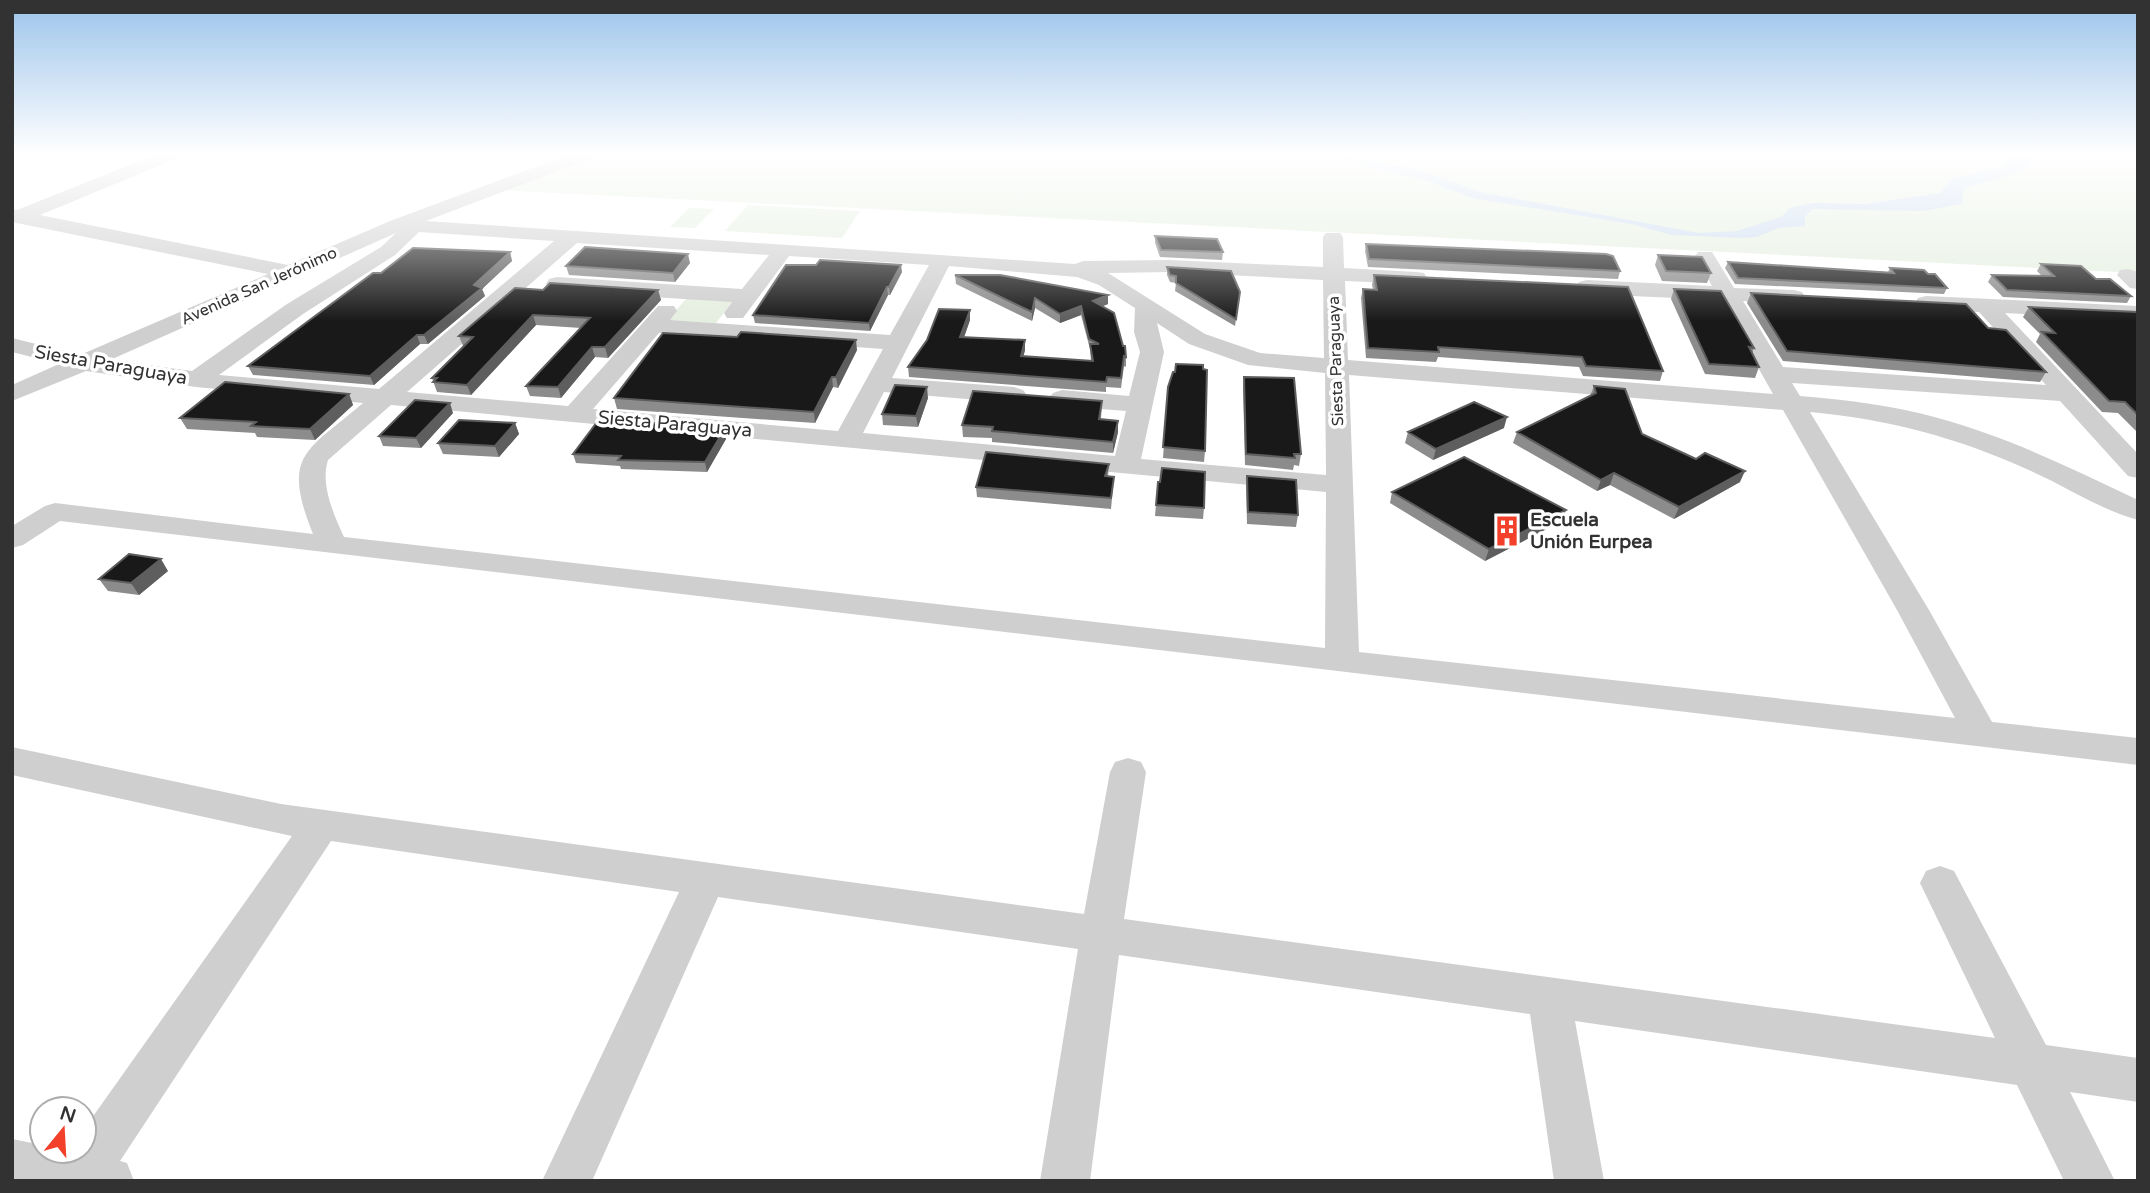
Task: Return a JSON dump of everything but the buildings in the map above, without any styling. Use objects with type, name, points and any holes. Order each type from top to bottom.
[{"type":"street","name":"Avenida San Jerónimo","points":[[12,394],[290,272],[446,210]]},
{"type":"street","points":[[14,216],[290,272]]},
{"type":"street","points":[[195,380],[295,309],[388,251],[405,226],[1057,267],[1170,267],[1442,280]]},
{"type":"street","points":[[332,545],[321,519],[311,466],[316,457],[572,236]]},
{"type":"street","name":"Siesta Paraguaya","points":[[1333,237],[1342,661]]},
{"type":"street","points":[[721,331],[783,250]]},
{"type":"street","points":[[1705,256],[1913,610],[1981,734]]},
{"type":"street","points":[[846,440],[942,260]]},
{"type":"street","points":[[1057,267],[1094,274],[1197,338],[1233,353]]},
{"type":"street","points":[[521,281],[748,296]]},
{"type":"street","points":[[1564,286],[1822,298]]},
{"type":"street","points":[[574,415],[683,291]]},
{"type":"street","points":[[1904,302],[2138,313]]},
{"type":"street","points":[[1126,466],[1152,352],[1146,332],[1146,306]]},
{"type":"street","points":[[1986,306],[2138,470]]},
{"type":"street","points":[[652,326],[897,343]]},
{"type":"street","name":"Siesta Paraguaya","points":[[12,345],[83,363],[195,380],[1340,485]]},
{"type":"street","points":[[1150,358],[1164,350],[1215,350],[1278,364],[1791,403],[1878,413],[1940,426],[2038,463],[2138,511]]},
{"type":"street","points":[[1774,374],[2067,394]]},
{"type":"street","points":[[876,384],[1140,404]]},
{"type":"street","points":[[12,539],[55,512],[540,570],[2138,752]]},
{"type":"street","points":[[12,761],[281,819],[2138,1080]]},
{"type":"street","points":[[1065,1181],[1128,772]]},
{"type":"street","points":[[12,1164],[95,1178],[321,825]]},
{"type":"street","points":[[566,1181],[706,878]]},
{"type":"street","points":[[1940,883],[2090,1181]]},
{"type":"street","points":[[1549,997],[1579,1181]]},
{"type":"green space","points":[[687,210],[713,210],[695,228],[670,227]]},
{"type":"green space","points":[[744,210],[860,211],[842,238],[725,231]]},
{"type":"green space","points":[[888,210],[2138,210],[2138,273]]},
{"type":"green space","points":[[688,297],[733,301],[716,323],[667,320]]},
{"type":"water","points":[[1543,210],[1574,210],[1699,233],[1737,231],[1781,217],[1788,210],[1811,210],[1805,217],[1805,226],[1779,228],[1756,237],[1672,235],[1631,224]]},
{"type":"water","points":[[1849,210],[1930,210],[1923,211]]},
{"type":"place","name":"Escuela Unión Eurpea","points":[[1507,531]]}]
